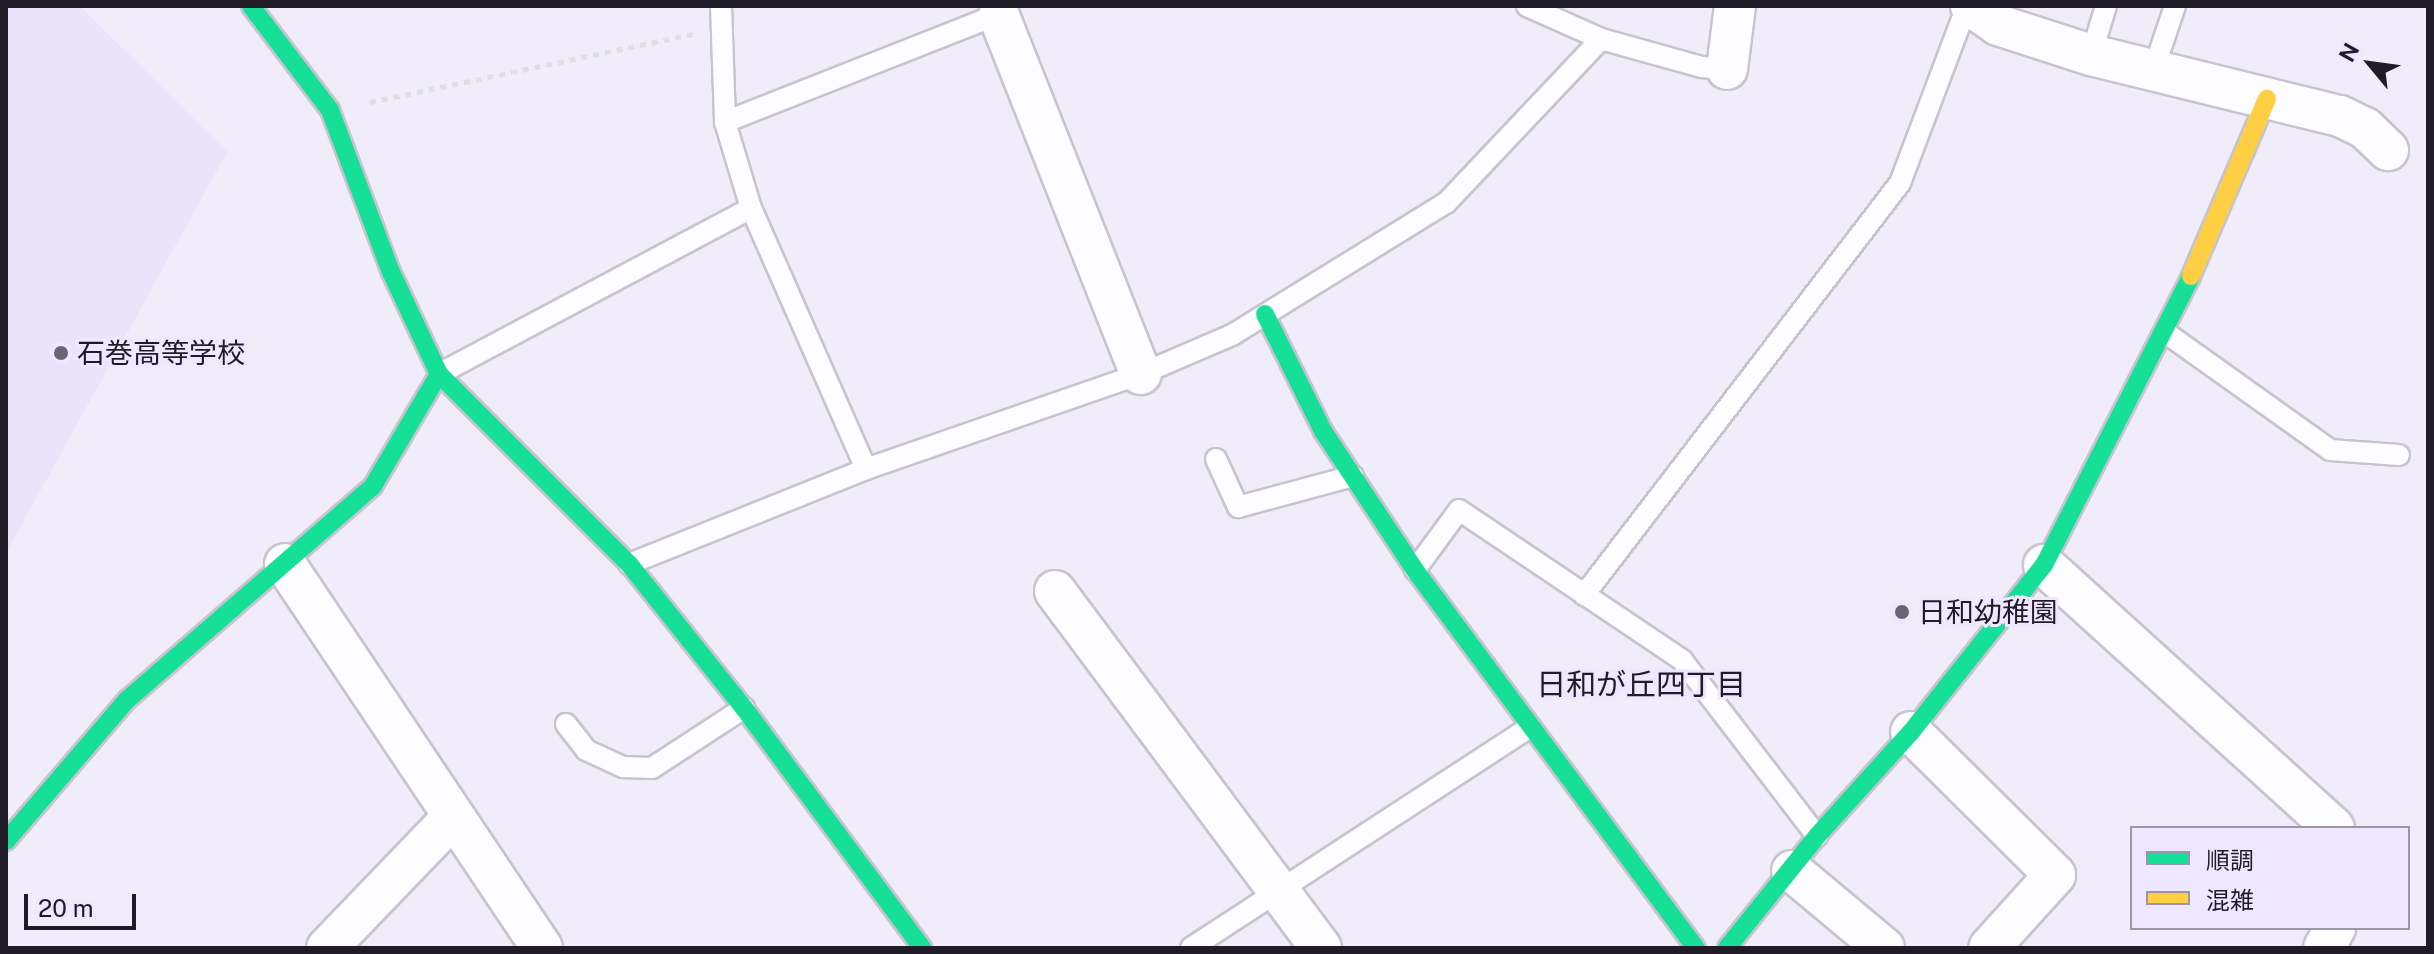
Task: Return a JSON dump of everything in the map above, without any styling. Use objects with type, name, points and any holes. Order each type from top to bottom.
[{"type":"street","points":[[1727,69],[1735,6]]},
{"type":"street","points":[[1969,6],[1998,25],[2091,55],[2340,116],[2365,128],[2388,150]]},
{"type":"street","points":[[259,7],[330,110],[357,172],[391,272],[439,374],[629,564],[744,708],[922,948]]},
{"type":"street","points":[[1005,11],[1141,374]]},
{"type":"street","points":[[1727,948],[1792,871],[1817,836],[1911,732],[2044,565],[2166,333],[2267,99]]},
{"type":"street","points":[[1265,314],[1323,431],[1415,570],[1696,948]]},
{"type":"street","points":[[6,841],[127,700],[373,486],[439,374]]},
{"type":"street","points":[[285,564],[542,948]]},
{"type":"street","points":[[2044,565],[2332,826]]},
{"type":"street","points":[[1055,591],[1321,948]]},
{"type":"street","points":[[1911,732],[2055,875],[1989,948]]},
{"type":"street","points":[[327,948],[453,817]]},
{"type":"street","points":[[1792,871],[1884,948]]},
{"type":"street","points":[[2324,948],[2334,930]]},
{"type":"lane","points":[[721,6],[725,27],[725,122],[751,208],[866,469]]},
{"type":"lane","points":[[1527,6],[1601,39],[1701,67],[1727,69]]},
{"type":"lane","points":[[1584,595],[1900,183],[1969,6]]},
{"type":"lane","points":[[2091,55],[2106,6]]},
{"type":"lane","points":[[2153,71],[2175,6]]},
{"type":"lane","points":[[725,122],[1005,11]]},
{"type":"lane","points":[[629,564],[866,469],[1141,374],[1232,335],[1446,203],[1601,39]]},
{"type":"lane","points":[[439,374],[751,208]]},
{"type":"lane","points":[[2166,333],[2330,450],[2399,455]]},
{"type":"lane","points":[[1216,459],[1238,507],[1353,476]]},
{"type":"lane","points":[[1415,570],[1459,510],[1682,660],[1817,836]]},
{"type":"lane","points":[[566,724],[586,750],[623,767],[652,768],[744,708]]},
{"type":"lane","points":[[1191,948],[1530,727]]},
{"type":"path","points":[[330,110],[725,27]]},
{"type":"shaded area","name":"石巻高等学校","points":[[6,6],[80,6],[227,152],[6,553]]},
{"type":"traffic: fast","points":[[251,6],[330,110],[391,272],[439,374],[629,564],[744,708],[922,948]]},
{"type":"traffic: fast","points":[[1727,948],[1817,836],[1911,732],[2044,565],[2191,276]]},
{"type":"traffic: fast","points":[[1265,314],[1323,431],[1415,570],[1696,948]]},
{"type":"traffic: fast","points":[[6,841],[127,700],[373,486],[439,374]]},
{"type":"traffic: slow","points":[[2191,276],[2267,99]]},
{"type":"place","name":"石巻高等学校","points":[[61,353]]},
{"type":"place","name":"日和幼稚園","points":[[1902,612]]},
{"type":"district","name":"日和が丘四丁目","points":[[1641,684]]}]
